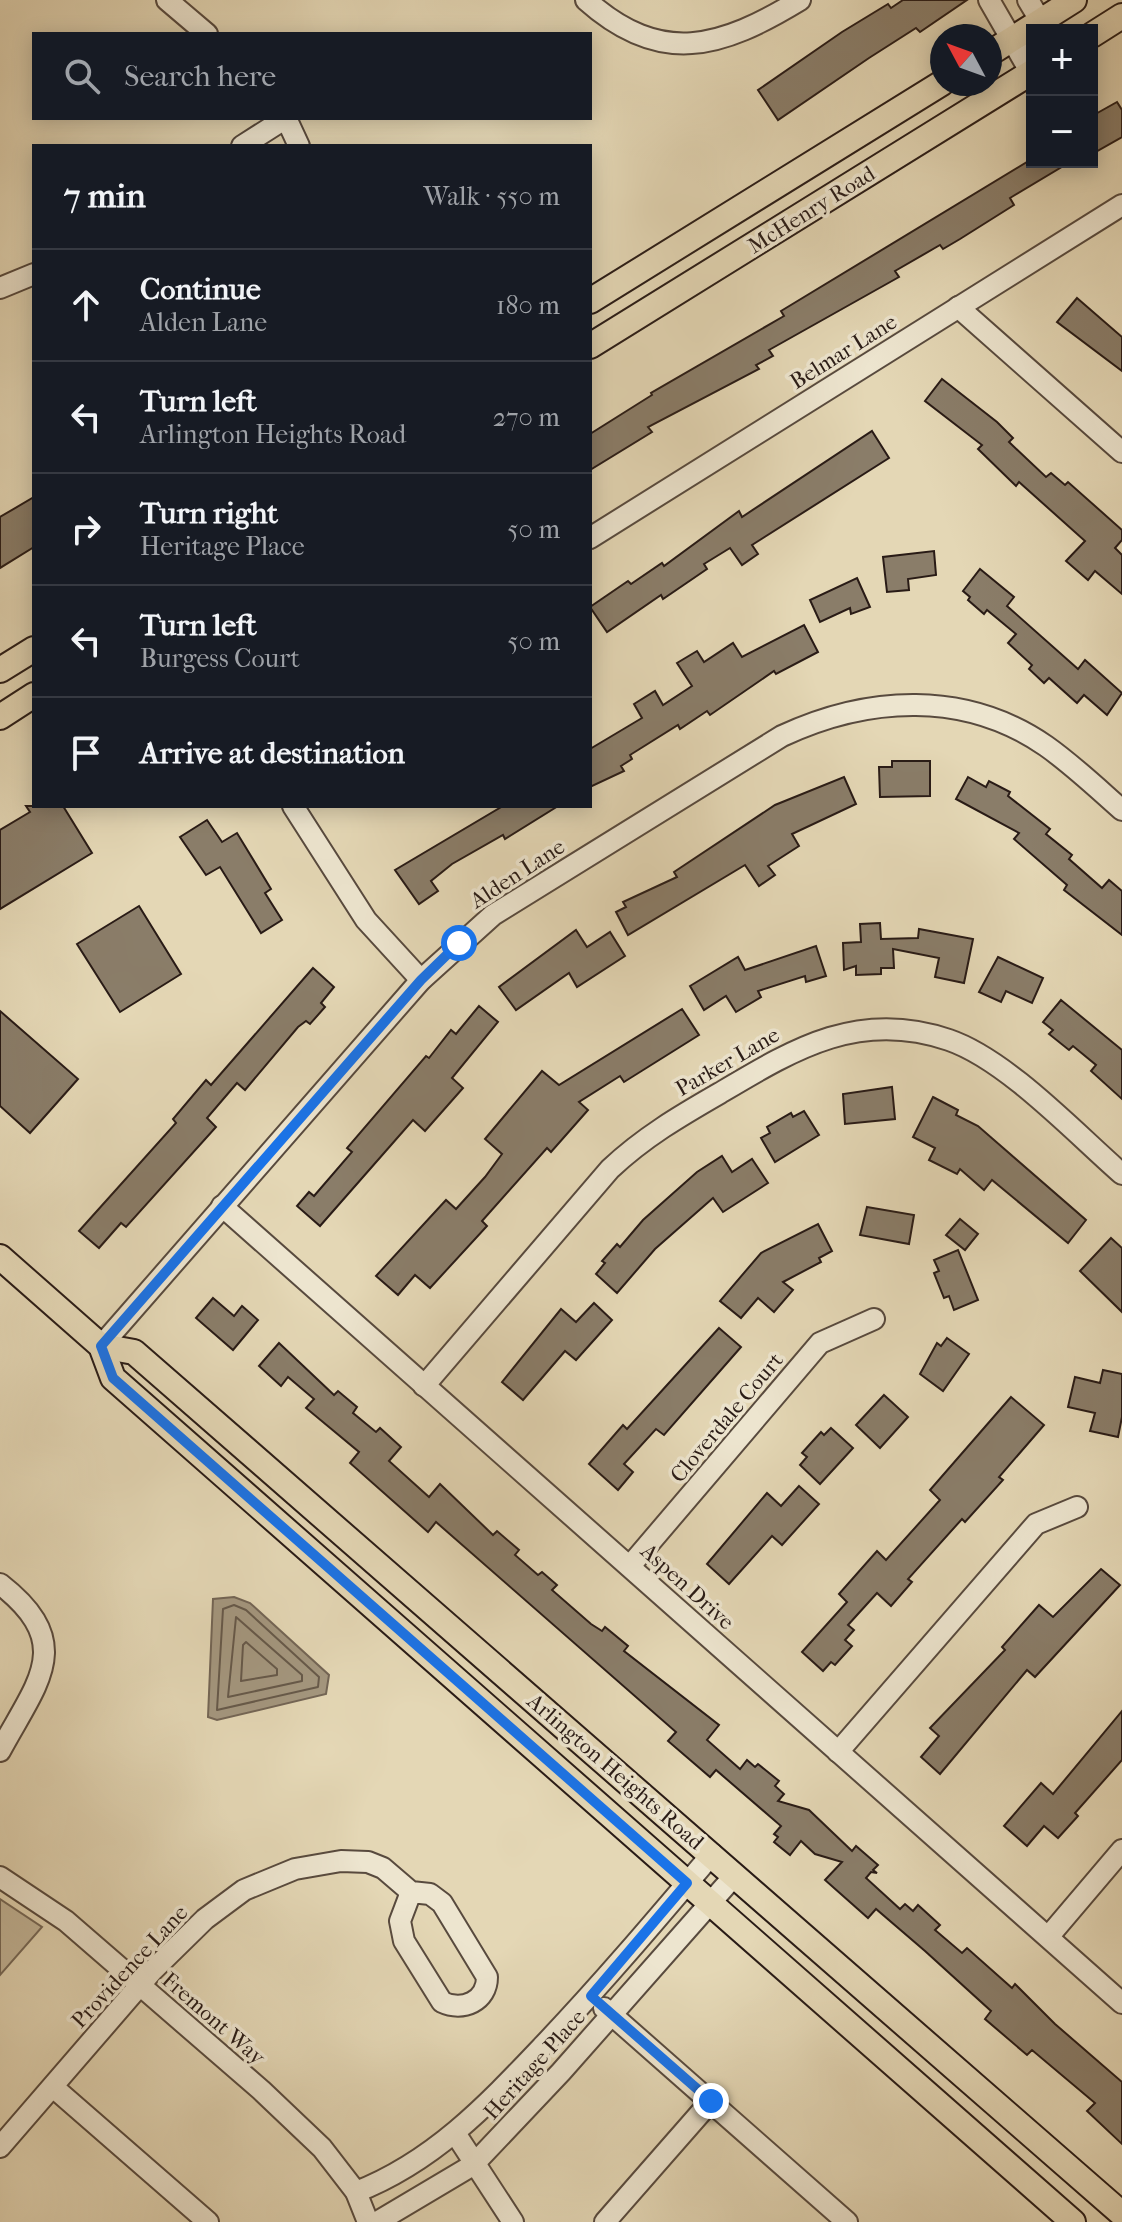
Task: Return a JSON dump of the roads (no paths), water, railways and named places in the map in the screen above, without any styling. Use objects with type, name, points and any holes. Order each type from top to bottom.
[{"type":"main road","points":[[1046,24],[1074,0]]},
{"type":"main road","points":[[1098,31],[1122,16]]},
{"type":"main road","points":[[1002,45],[1026,33]]},
{"type":"main road","name":"McHenry Road","points":[[592,345],[1026,76]]},
{"type":"main road","name":"McHenry Road","points":[[592,300],[930,90]]},
{"type":"main road","points":[[0,670],[32,650]]},
{"type":"main road","points":[[0,717],[32,696]]},
{"type":"main road","name":"Arlington Heights Road","points":[[0,1257],[101,1346],[113,1378],[1073,2222]]},
{"type":"main road","name":"Arlington Heights Road","points":[[101,1346],[134,1352],[1122,2214]]},
{"type":"street","points":[[167,0],[205,32]]},
{"type":"street","points":[[586,0],[607,19],[633,34],[655,41],[698,44],[741,34],[800,0]]},
{"type":"street","points":[[989,0],[1026,62]]},
{"type":"street","points":[[1028,0],[1043,24]]},
{"type":"street","points":[[245,144],[283,120]]},
{"type":"street","points":[[287,120],[298,144]]},
{"type":"street","name":"Belmar Lane","points":[[592,537],[1122,205]]},
{"type":"street","points":[[0,288],[32,275]]},
{"type":"street","points":[[958,307],[1122,452]]},
{"type":"street","name":"Alden Lane","points":[[101,1346],[421,980],[493,915],[782,736],[850,710],[885,704],[926,703],[974,713],[1043,744],[1122,810]]},
{"type":"street","points":[[294,808],[366,920],[421,980]]},
{"type":"street","name":"Parker Lane","points":[[424,1386],[610,1169],[643,1138],[797,1047],[850,1032],[890,1030],[949,1040],[995,1064],[1122,1174]]},
{"type":"street","name":"Aspen Drive","points":[[222,1206],[1122,2003]]},
{"type":"street","name":"Cloverdale Court","points":[[630,1566],[820,1343],[874,1319]]},
{"type":"street","points":[[838,1752],[1036,1524],[1077,1507]]},
{"type":"street","points":[[0,1584],[33,1615],[45,1646],[39,1676],[0,1751]]},
{"type":"street","points":[[1049,1936],[1122,1850]]},
{"type":"street","name":"Heritage Place","points":[[356,2192],[393,2178],[477,2116],[591,1996],[712,1854]]},
{"type":"street","name":"Providence Lane","points":[[0,2147],[140,1985],[222,1905],[260,1882],[295,1869],[327,1862],[373,1863],[396,1876],[411,1892],[430,1894],[442,1903],[483,1968],[486,1988],[473,2004],[458,2007],[442,2002],[404,1941],[400,1921],[411,1892]]},
{"type":"street","name":"Heritage Place","points":[[377,2222],[473,2165],[735,1875]]},
{"type":"street","name":"Fremont Way","points":[[0,1877],[66,1921],[322,2148],[356,2192],[368,2222]]},
{"type":"street","points":[[591,1996],[847,2222]]},
{"type":"street","points":[[53,2087],[208,2222]]},
{"type":"street","points":[[605,2222],[711,2101]]},
{"type":"street","points":[[455,2133],[473,2165],[491,2183],[513,2222]]},
{"type":"water","points":[[234,1597],[250,1603],[329,1675],[326,1694],[217,1720],[208,1717],[213,1599]]}]
